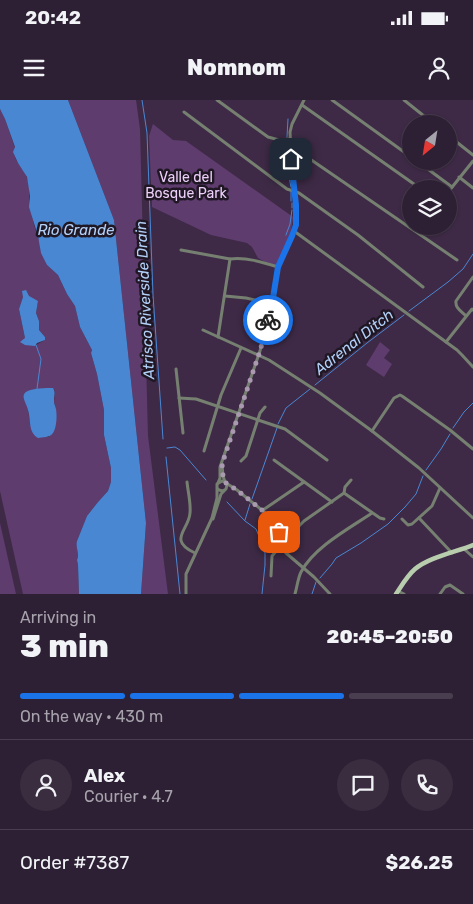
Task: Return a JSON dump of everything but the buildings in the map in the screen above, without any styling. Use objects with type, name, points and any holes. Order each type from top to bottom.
[{"type":"main road","points":[[397,593],[416,569],[432,560],[473,545]]},
{"type":"street","points":[[217,100],[268,137],[279,140],[290,139]]},
{"type":"street","points":[[332,100],[402,151]]},
{"type":"street","points":[[404,100],[423,115]]},
{"type":"street","points":[[186,594],[186,574],[213,513],[217,498],[220,470],[258,356],[272,304],[278,267],[294,231],[296,212],[290,139],[292,124],[302,102],[409,180]]},
{"type":"street","points":[[184,112],[287,189],[299,193],[358,235],[423,286]]},
{"type":"street","points":[[458,143],[473,155]]},
{"type":"street","points":[[290,145],[457,260]]},
{"type":"street","points":[[457,180],[473,161]]},
{"type":"street","points":[[429,170],[443,180]]},
{"type":"street","points":[[459,177],[473,188]]},
{"type":"street","points":[[294,231],[462,354],[473,367]]},
{"type":"street","points":[[180,250],[230,259],[257,260],[278,267]]},
{"type":"street","points":[[218,337],[230,259]]},
{"type":"street","points":[[466,316],[456,306],[456,300],[473,277]]},
{"type":"street","points":[[225,296],[246,298],[272,304]]},
{"type":"street","points":[[446,342],[473,310]]},
{"type":"street","points":[[202,330],[269,360],[307,384],[419,468],[473,518]]},
{"type":"street","points":[[204,451],[221,395],[242,348]]},
{"type":"street","points":[[176,370],[183,433]]},
{"type":"street","points":[[372,431],[394,398],[400,395],[450,430],[473,449]]},
{"type":"street","points":[[179,398],[196,399],[289,431],[327,460]]},
{"type":"street","points":[[241,461],[246,456],[261,411],[265,407]]},
{"type":"street","points":[[274,460],[332,502]]},
{"type":"street","points":[[204,535],[213,520],[221,494],[227,487],[222,473],[222,464]]},
{"type":"street","points":[[270,576],[272,556],[298,526],[344,493],[345,487],[351,480]]},
{"type":"street","points":[[218,483],[222,481],[236,489],[273,519],[277,525],[281,547],[314,576],[330,594]]},
{"type":"street","points":[[187,482],[190,515],[182,531],[181,538],[184,547],[195,553]]},
{"type":"street","points":[[263,510],[304,482]]},
{"type":"street","points":[[217,488],[220,491],[230,489],[246,497]]},
{"type":"street","points":[[402,519],[408,525],[412,524],[427,512],[432,506],[440,488]]},
{"type":"street","points":[[344,493],[372,513],[384,519]]},
{"type":"street","points":[[295,594],[303,568],[321,548],[372,513]]},
{"type":"street","points":[[418,518],[452,553]]},
{"type":"street","points":[[464,548],[473,557]]},
{"type":"street","points":[[440,594],[445,587],[450,585],[463,594]]},
{"type":"street","points":[[397,593],[404,594]]},
{"type":"green space","points":[[68,100],[136,100],[140,129],[148,436],[168,594],[141,594],[146,523],[114,220]]},
{"type":"green space","points":[[0,109],[15,148],[16,160],[27,178],[34,225],[47,265],[58,275],[75,306],[80,327],[92,350],[91,353],[104,410],[104,435],[111,468],[111,482],[108,491],[87,516],[77,541],[79,594],[23,594],[0,491]],"holes":[[[23,297],[38,301],[36,313],[39,321],[39,330],[45,337],[45,340],[36,345],[25,338],[19,309]],[[54,389],[55,392],[54,402],[56,409],[49,437],[42,437],[30,424],[28,409],[31,390]]]},
{"type":"green space","name":"Valle del Bosque Park","points":[[153,124],[173,140],[186,141],[293,217],[289,236],[278,266],[258,258],[252,247],[247,243],[211,235],[152,207],[149,136]]},
{"type":"green space","points":[[380,342],[390,350],[384,358],[392,364],[384,377],[366,365]]},
{"type":"green space","points":[[0,523],[16,594],[0,594]]},
{"type":"water","name":"Rio Grande","points":[[0,100],[68,100],[114,220],[146,523],[141,594],[79,594],[77,541],[87,516],[108,491],[111,482],[111,468],[104,435],[104,410],[91,353],[92,350],[80,327],[75,306],[58,275],[47,265],[41,253],[29,207],[30,196],[27,177],[13,152],[15,147],[0,109]]},
{"type":"water","points":[[26,290],[29,296],[38,301],[36,313],[39,321],[39,330],[45,337],[45,340],[37,343],[35,346],[25,345],[20,342],[25,338],[19,309],[23,297],[22,291]]},
{"type":"water","points":[[39,388],[53,388],[57,414],[55,428],[50,436],[38,438],[31,429],[24,394]]},
{"type":"waterway","name":"Atrisco Riverside Drain","points":[[142,100],[147,133],[153,295],[163,439]]},
{"type":"waterway","points":[[287,137],[288,119]]},
{"type":"waterway","points":[[286,142],[287,167],[291,187]]},
{"type":"waterway","points":[[291,192],[291,201]]},
{"type":"waterway","points":[[292,203],[292,208]]},
{"type":"waterway","points":[[286,235],[292,210]]},
{"type":"waterway","name":"Adrenal Ditch","points":[[409,311],[463,269],[473,254]]},
{"type":"waterway","name":"Adrenal Ditch","points":[[315,385],[404,315]]},
{"type":"waterway","points":[[36,345],[41,359],[37,389]]},
{"type":"waterway","name":"Adrenal Ditch","points":[[278,424],[286,408],[310,389]]},
{"type":"waterway","points":[[453,428],[473,403]]},
{"type":"waterway","name":"Adrenal Ditch","points":[[252,499],[277,428]]},
{"type":"waterway","points":[[426,470],[450,434]]},
{"type":"waterway","points":[[167,448],[175,447],[180,450],[206,480]]},
{"type":"waterway","name":"Atrisco Riverside Drain","points":[[166,457],[180,594]]},
{"type":"waterway","points":[[320,578],[336,558],[388,524],[416,494],[423,476]]},
{"type":"waterway","points":[[227,502],[245,521],[256,529],[261,541],[265,553],[262,594]]},
{"type":"waterway","name":"Adrenal Ditch","points":[[245,520],[250,504]]},
{"type":"waterway","points":[[312,594],[316,582]]},
{"type":"way so far","points":[[268,320],[260,351],[222,464],[222,473],[226,483],[235,488],[273,519],[279,532]]},
{"type":"route","points":[[268,320],[278,267],[296,225],[296,205],[291,159]]}]
